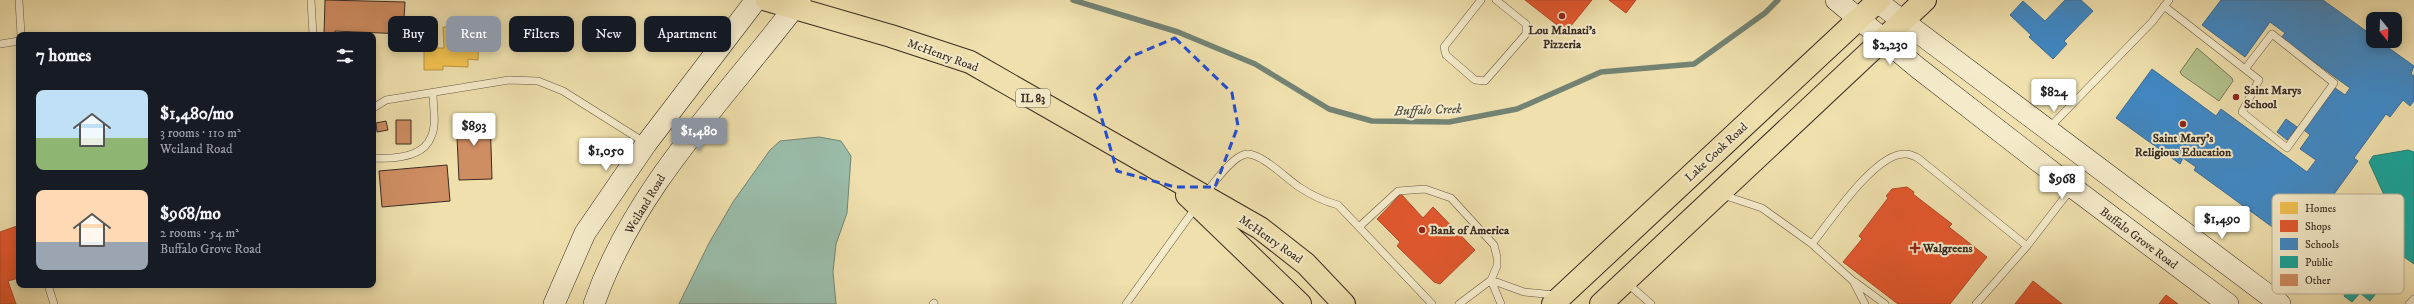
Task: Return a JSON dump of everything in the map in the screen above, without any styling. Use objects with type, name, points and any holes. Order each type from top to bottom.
[{"type":"main road","points":[[554,304],[585,233],[646,144],[756,0]]},
{"type":"main road","name":"McHenry Road","points":[[767,0],[797,4],[970,62],[1168,176],[1200,201],[1300,304]]},
{"type":"main road","name":"Buffalo Grove Road","points":[[1836,0],[1918,68],[2223,303]]},
{"type":"main road","points":[[1601,304],[1925,0]]},
{"type":"main road","points":[[1877,1],[2280,304]]},
{"type":"main road","name":"Lake Cook Road","points":[[1558,299],[1877,1]]},
{"type":"main road","name":"Weiland Road","points":[[594,304],[603,279],[649,192],[703,120],[797,4]]},
{"type":"main road","points":[[2072,187],[2092,162]]},
{"type":"main road","name":"McHenry Road","points":[[1200,201],[1260,228],[1306,264],[1344,304]]},
{"type":"lane","points":[[19,0],[21,32]]},
{"type":"lane","points":[[311,0],[314,32]]},
{"type":"lane","points":[[1481,0],[1444,47],[1446,55],[1475,80],[1485,81],[1526,34],[1526,24],[1496,0]]},
{"type":"lane","points":[[2048,129],[2167,3],[2244,69],[2259,80],[2242,112],[2287,148],[2334,83],[2272,34],[2244,69]]},
{"type":"lane","points":[[0,44],[16,41]]},
{"type":"lane","points":[[376,106],[386,100],[433,94],[509,80],[538,81],[563,91],[646,144]]},
{"type":"lane","points":[[376,158],[385,159],[412,154],[428,143],[434,125],[433,94]]},
{"type":"lane","points":[[1126,304],[1200,201],[1235,160],[1247,154],[1256,156],[1316,197],[1338,205],[1432,304]]},
{"type":"lane","points":[[1812,244],[1862,180],[1893,157],[1906,154],[1918,158],[2027,246]]},
{"type":"lane","points":[[1976,304],[2027,246],[2072,187]]},
{"type":"lane","points":[[1359,227],[1398,191],[1425,189],[1451,198],[1494,245],[1497,266],[1491,280],[1458,304]]},
{"type":"lane","points":[[1719,194],[1762,208],[1812,244],[1853,281],[1884,304]]},
{"type":"lane","points":[[1491,280],[1524,292],[1558,299]]},
{"type":"lane","points":[[1491,280],[1501,304]]},
{"type":"lane","points":[[1625,281],[1651,304]]},
{"type":"lane","points":[[1853,281],[1865,304]]},
{"type":"lane","points":[[49,288],[54,304]]},
{"type":"lane","points":[[2409,304],[2414,299]]},
{"type":"highlighted area","points":[[1175,38],[1232,93],[1238,126],[1215,187],[1175,187],[1117,171],[1094,92],[1130,57]]},
{"type":"green space","points":[[2197,48],[2232,78],[2233,81],[2219,101],[2182,75],[2180,72]]},
{"type":"shaded area","points":[[819,137],[841,141],[851,156],[847,213],[836,244],[833,272],[836,304],[679,304],[709,243],[733,202],[770,150],[780,141]]},
{"type":"building: Homes","points":[[443,27],[446,27],[446,52],[478,52],[478,60],[468,59],[468,67],[443,66],[443,70],[424,70],[424,52],[438,52],[438,48],[444,48]]},
{"type":"building: Shops","name":"Lou Malnati's Pizzeria","points":[[1525,0],[1592,0],[1566,32]]},
{"type":"building: Shops","name":"Lou Malnati's Pizzeria","points":[[1609,0],[1636,0],[1626,13]]},
{"type":"building: Shops","name":"Walgreens","points":[[1907,187],[1914,192],[1913,194],[1952,224],[1949,227],[1987,257],[1950,304],[1898,304],[1843,262],[1862,239],[1859,236],[1888,198],[1886,196],[1892,189]]},
{"type":"building: Shops","name":"Bank of America","points":[[1401,194],[1423,218],[1433,207],[1475,250],[1440,284],[1434,282],[1397,246],[1400,242],[1377,219]]},
{"type":"building: Shops","points":[[16,226],[16,279],[8,281],[16,304],[0,304],[0,232]]},
{"type":"building: Shops","points":[[2033,281],[2062,304],[2015,304]]},
{"type":"building: Shops","points":[[2166,295],[2178,304],[2159,304]]},
{"type":"building: Schools","points":[[2065,0],[2081,0],[2093,11],[2064,41],[2067,44],[2053,59],[2029,37],[2031,35],[2010,15],[2023,1],[2045,21]]},
{"type":"building: Schools","name":"Saint Mary's Religious Education","points":[[2221,0],[2323,0],[2366,31],[2366,48],[2389,48],[2414,66],[2411,74],[2414,76],[2414,101],[2410,106],[2403,100],[2390,117],[2386,114],[2354,158],[2358,161],[2334,194],[2272,194],[2272,227],[2194,170],[2196,167],[2183,158],[2180,164],[2116,118],[2152,69],[2216,116],[2221,109],[2307,172],[2316,160],[2300,149],[2310,135],[2304,130],[2335,88],[2345,95],[2350,88],[2281,38],[2285,33],[2270,22],[2245,57],[2202,25]]},
{"type":"building: Schools","points":[[2286,119],[2297,127],[2287,140],[2277,132]]},
{"type":"building: Public","points":[[2408,150],[2414,152],[2414,264],[2404,257],[2404,194],[2384,194],[2369,162],[2373,156]]},
{"type":"building: Public","points":[[2345,294],[2359,294],[2352,302],[2344,296]]},
{"type":"building: Public","points":[[2361,294],[2375,294],[2370,301]]},
{"type":"building: Other","points":[[325,0],[405,2],[404,16],[388,16],[388,33],[324,32]]},
{"type":"building: Other","points":[[490,114],[492,179],[459,180],[456,115]]},
{"type":"building: Other","points":[[396,120],[411,120],[411,144],[396,144]]},
{"type":"building: Other","points":[[386,121],[388,130],[377,132],[376,123]]},
{"type":"building: Other","points":[[447,165],[450,201],[382,207],[379,171]]},
{"type":"waterway","name":"Buffalo Creek","points":[[1073,0],[1178,32],[1255,64],[1329,109],[1372,121],[1449,122],[1517,109],[1601,72],[1694,64],[1765,13],[1778,0]]},
{"type":"place","name":"Lou Malnati's Pizzeria","points":[[1562,16]]},
{"type":"place","name":"Saint Marys School","points":[[2236,97]]},
{"type":"place","name":"Saint Mary's Religious Education","points":[[2183,124]]},
{"type":"place","name":"Bank of America","points":[[1422,230]]},
{"type":"place","name":"Walgreens","points":[[1915,248]]}]
